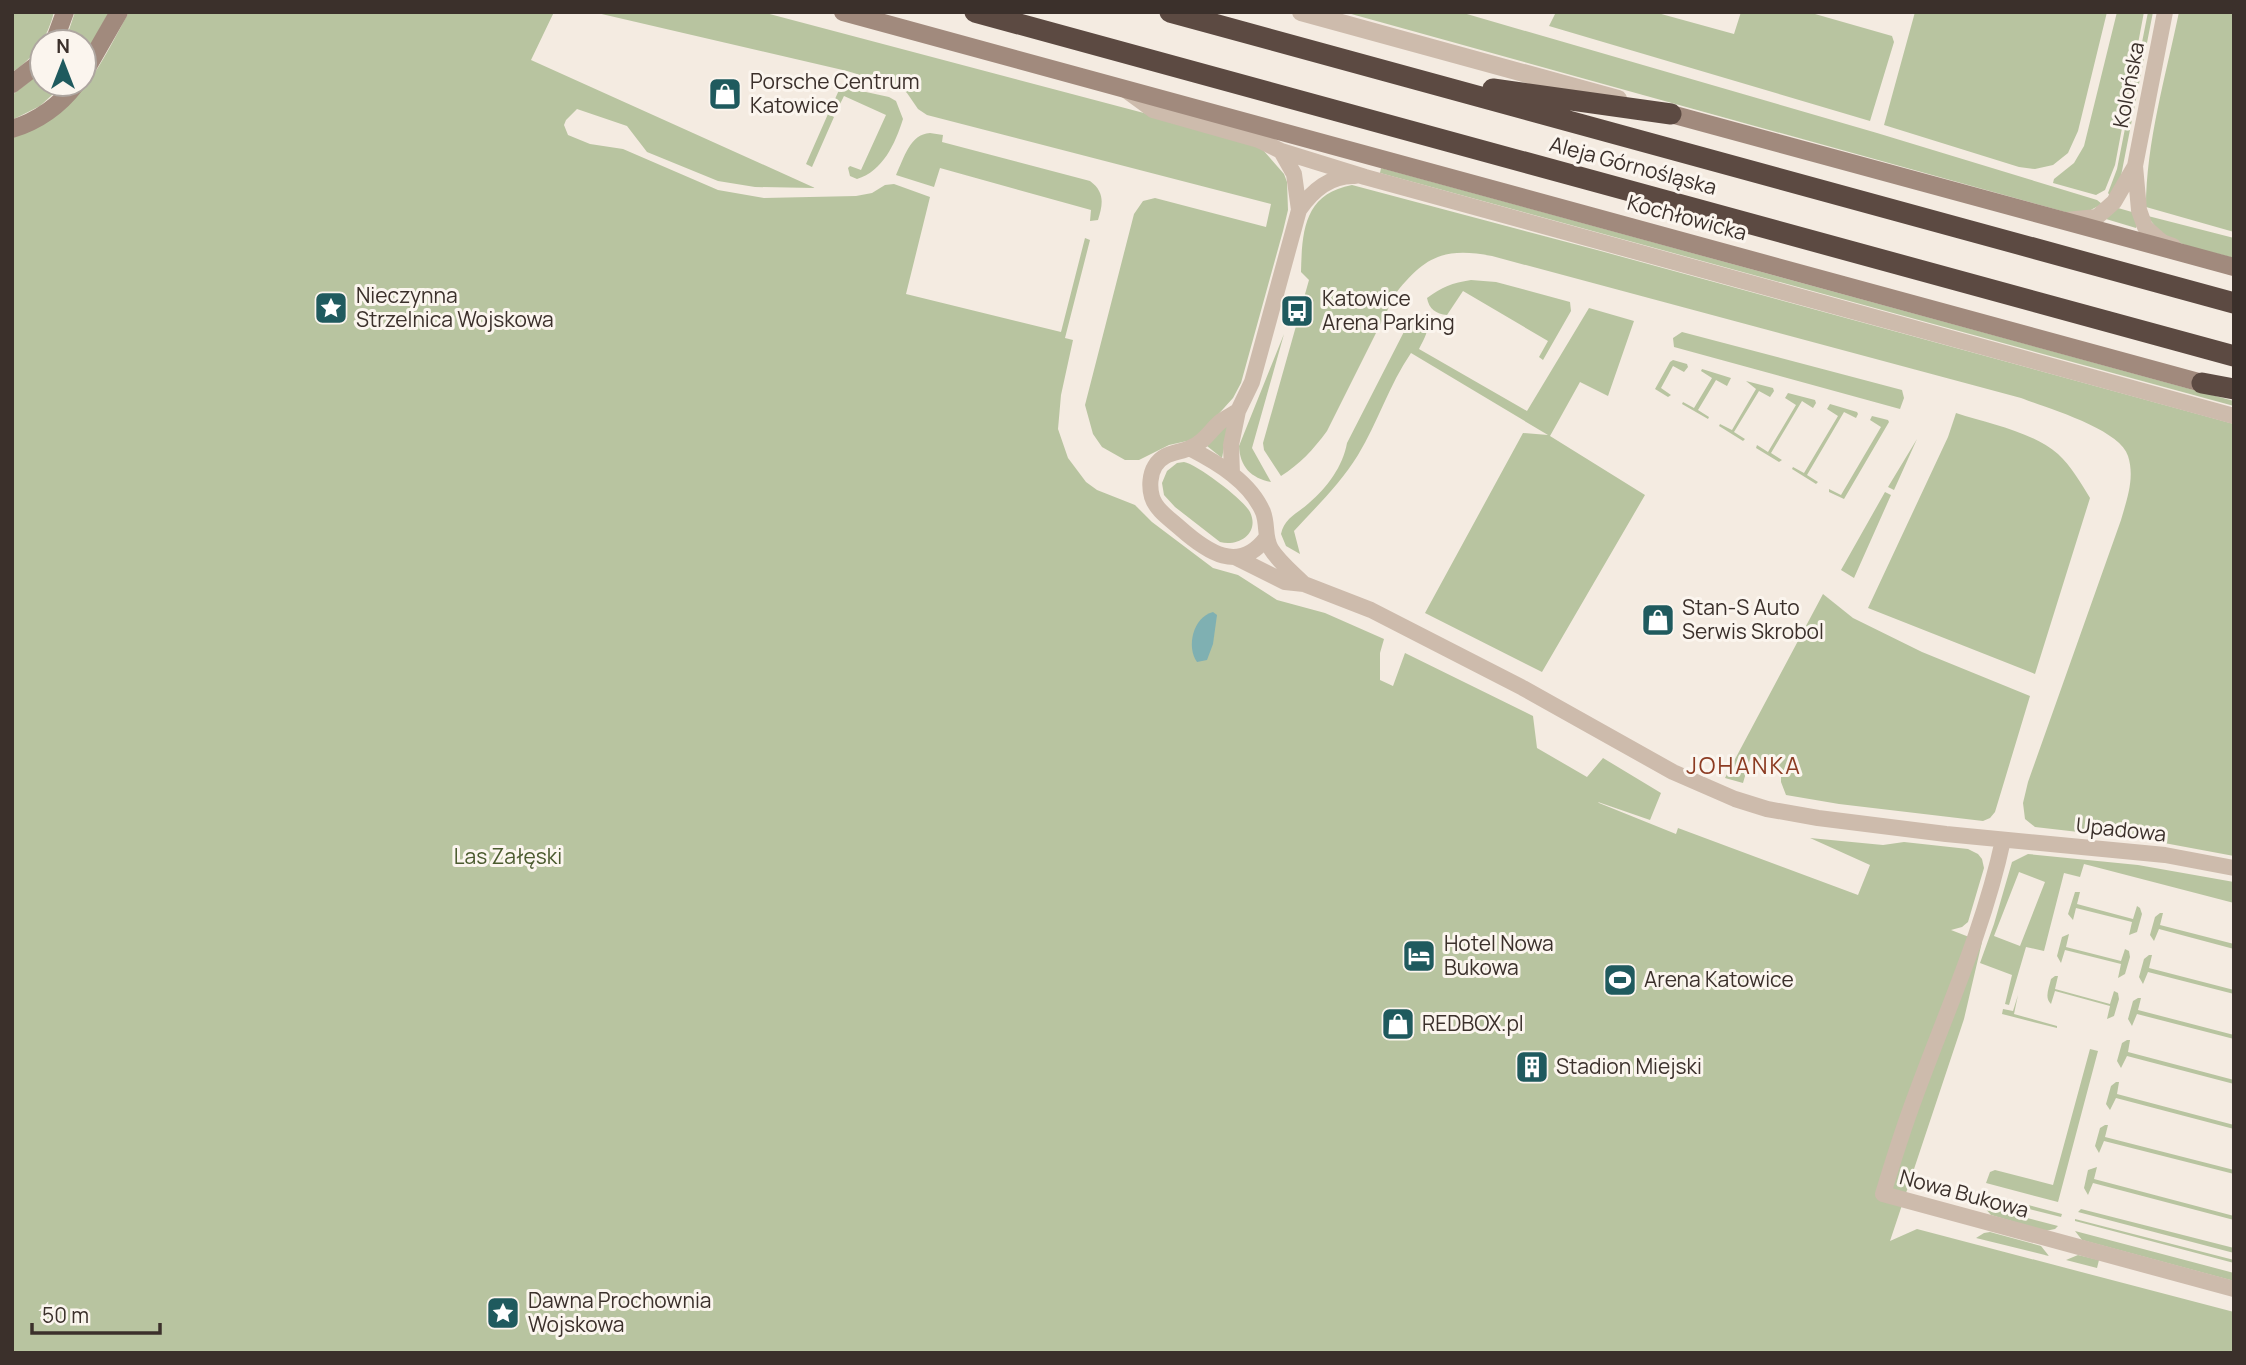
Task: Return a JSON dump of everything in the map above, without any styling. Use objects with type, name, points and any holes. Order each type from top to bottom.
[{"type":"highway","name":"Aleja Górnośląska","points":[[975,12],[2234,356]]},
{"type":"highway","name":"Aleja Górnośląska","points":[[1170,12],[2234,303]]},
{"type":"highway","points":[[1433,84],[1542,95],[1671,114]]},
{"type":"highway","points":[[2202,383],[2234,390]]},
{"type":"main road","points":[[98,49],[119,12]]},
{"type":"main road","name":"Kochłowicka","points":[[843,12],[2202,383]]},
{"type":"main road","points":[[12,84],[28,72]]},
{"type":"main road","points":[[12,129],[43,115],[65,98]]},
{"type":"main road","points":[[1671,114],[2234,267]]},
{"type":"street","points":[[1301,12],[1671,114]]},
{"type":"street","name":"Kolońska","points":[[2135,166],[2165,12]]},
{"type":"street","name":"Kochłowicka","points":[[1127,91],[1153,110],[1259,140],[1281,151],[1364,177],[2234,416]]},
{"type":"street","points":[[1281,151],[1294,174],[1299,210]]},
{"type":"street","points":[[2060,220],[2097,217],[2115,202],[2135,166]]},
{"type":"street","points":[[2135,166],[2139,210],[2145,227],[2162,242],[2215,262]]},
{"type":"street","points":[[1232,474],[1231,445],[1238,411],[1252,382],[1299,210],[1307,199],[1329,182],[1343,176],[1364,177]]},
{"type":"street","points":[[1238,411],[1221,422],[1191,449],[1176,451],[1156,464],[1150,484],[1152,498],[1162,513],[1200,545],[1224,556],[1249,554],[1266,538]]},
{"type":"street","points":[[1191,449],[1232,474],[1250,493],[1262,511],[1266,538],[1277,558],[1304,584]]},
{"type":"street","name":"Upadowa","points":[[1235,557],[1285,582],[1304,584],[1371,610],[1523,688],[1674,772],[1735,799],[1767,809],[1818,818],[2003,840],[2165,855],[2234,868]]},
{"type":"street","name":"Nowa Bukowa","points":[[2003,840],[1984,913],[1915,1096],[1883,1194],[2234,1289]]},
{"type":"green space","points":[[12,12],[54,12],[49,28],[28,28],[28,60],[12,72]]},
{"type":"green space","points":[[75,12],[109,12],[98,32],[98,28],[70,28]]},
{"type":"green space","name":"Las Załęski","points":[[129,12],[554,12],[531,60],[815,188],[755,187],[718,181],[647,152],[627,126],[577,109],[564,125],[568,135],[590,144],[623,149],[718,190],[764,198],[856,196],[894,184],[930,197],[906,294],[1061,332],[1085,238],[1090,240],[1065,338],[1073,340],[1061,395],[1058,429],[1068,458],[1086,482],[1097,490],[1135,505],[1152,522],[1213,568],[1238,575],[1277,600],[1325,613],[1384,639],[1380,653],[1380,680],[1393,686],[1405,653],[1533,716],[1537,748],[1587,777],[1603,758],[1661,793],[1650,820],[1599,803],[1676,834],[1678,828],[1858,895],[1870,865],[1810,838],[1883,845],[1904,842],[1968,849],[1978,854],[1984,868],[1968,922],[1951,930],[1982,942],[1964,1019],[1890,1241],[1917,1229],[2234,1312],[2234,1353],[12,1353],[12,138],[54,116],[75,98],[98,98],[98,67]]},
{"type":"green space","points":[[593,12],[762,12],[1250,142],[1263,150],[1284,174],[1288,210],[1241,383],[1233,398],[1196,439],[1169,445],[1139,460],[1125,460],[1102,447],[1093,434],[1085,405],[1134,214],[1143,201],[1155,198],[1266,227],[1271,204],[927,115],[918,109],[900,87],[847,71]]},
{"type":"green space","points":[[1344,12],[1460,12],[1877,133],[2097,200],[2102,204],[2087,212],[2069,213]]},
{"type":"green space","points":[[1556,12],[1654,12],[1734,34],[1741,12],[1808,12],[1892,36],[1894,42],[1870,121],[1549,26]]},
{"type":"green space","points":[[1915,12],[2107,12],[2078,131],[2068,153],[2053,165],[2035,169],[2019,167],[1884,125]]},
{"type":"green space","points":[[2117,12],[2144,12],[2115,165],[2105,190],[2096,195],[2053,183],[2054,179],[2074,163],[2084,146]]},
{"type":"green space","points":[[2148,12],[2153,12],[2121,176],[2111,197],[2108,193],[2117,169]]},
{"type":"green space","points":[[2179,12],[2234,12],[2234,232],[2146,207],[2153,134]]},
{"type":"green space","points":[[28,83],[28,98],[49,98],[40,106],[12,120],[12,95]]},
{"type":"green space","points":[[843,87],[889,97],[896,101],[903,119],[892,147],[881,163],[857,179],[850,176],[848,168],[850,166],[861,170],[886,115],[844,96],[837,110],[831,108]]},
{"type":"green space","points":[[828,114],[834,117],[812,167],[806,164]]},
{"type":"green space","points":[[923,134],[943,135],[942,142],[1090,181],[1098,189],[1102,199],[1098,220],[1090,221],[1091,210],[940,168],[934,187],[896,175],[913,142]]},
{"type":"green space","points":[[1381,168],[2234,401],[2234,406],[1380,173]]},
{"type":"green space","points":[[1352,185],[2234,424],[2234,856],[2148,840],[2035,827],[2025,819],[2023,803],[2028,782],[2121,520],[2130,480],[2130,464],[2122,446],[2097,428],[2064,414],[2021,398],[1492,256],[1461,253],[1437,257],[1427,263],[1396,293],[1327,431],[1306,456],[1281,476],[1264,450],[1263,443],[1309,280],[1301,272],[1305,229],[1309,216],[1324,197]]},
{"type":"green space","points":[[2118,208],[2132,212],[2136,228],[2106,219]]},
{"type":"green space","points":[[2148,216],[2234,238],[2234,258],[2174,240],[2155,226]]},
{"type":"green space","points":[[1471,280],[1496,282],[1570,302],[1571,311],[1543,360],[1539,357],[1548,341],[1463,291],[1447,315],[1436,312],[1429,305],[1427,298],[1438,291]]},
{"type":"green space","points":[[1589,308],[1634,321],[1608,396],[1580,382],[1550,436],[1645,495],[1542,672],[1425,613],[1523,433],[1548,435],[1411,353],[1351,465],[1294,531],[1300,554],[1286,546],[1281,534],[1285,524],[1316,497],[1333,476],[1410,320],[1418,320],[1427,325],[1419,349],[1527,411]]},
{"type":"green space","points":[[1682,332],[1902,390],[1904,398],[1900,409],[1674,347],[1673,338]]},
{"type":"green space","points":[[1284,334],[1252,448],[1271,482],[1258,478],[1244,466],[1239,446]]},
{"type":"green space","points":[[1673,360],[1687,364],[1688,367],[1684,372],[1673,366],[1661,388],[1671,395],[1668,397],[1655,389]]},
{"type":"green space","points":[[1702,369],[1731,378],[1727,386],[1716,380],[1698,410],[1709,417],[1708,419],[1682,404],[1683,402],[1694,408],[1712,378],[1701,371]]},
{"type":"green space","points":[[1746,381],[1773,388],[1774,391],[1770,397],[1759,391],[1734,432],[1745,439],[1743,441],[1719,426],[1720,424],[1732,430],[1756,389]]},
{"type":"green space","points":[[1788,393],[1815,400],[1816,403],[1813,408],[1802,401],[1771,453],[1782,460],[1779,462],[1756,448],[1757,445],[1768,452],[1796,405],[1785,398]]},
{"type":"green space","points":[[1830,404],[1858,414],[1856,418],[1844,412],[1807,475],[1818,482],[1816,484],[1792,469],[1793,467],[1804,473],[1838,416],[1827,409]]},
{"type":"green space","points":[[1956,413],[2023,434],[2047,446],[2067,464],[2090,498],[2035,674],[1868,608],[1948,437]]},
{"type":"green space","points":[[1872,416],[1889,422],[1844,499],[1829,492],[1829,489],[1841,495],[1881,427],[1870,420]]},
{"type":"green space","points":[[1228,426],[1222,458],[1207,446]]},
{"type":"green space","points":[[1917,439],[1894,490],[1888,487]]},
{"type":"green space","points":[[1184,462],[1209,476],[1246,506],[1250,512],[1252,526],[1246,537],[1234,542],[1220,542],[1175,507],[1164,495],[1162,483],[1167,471],[1177,463]]},
{"type":"green space","points":[[1885,492],[1891,495],[1854,578],[1841,570]]},
{"type":"green space","points":[[1823,594],[1853,618],[1922,652],[2030,696],[1995,812],[1990,818],[1983,821],[1786,795],[1781,782],[1781,768],[1750,759],[1743,783],[1725,778]]},
{"type":"green space","points":[[2028,854],[2138,865],[2234,882],[2234,903],[2084,864],[2080,877],[2064,873],[2044,951],[2026,947],[2009,1005],[2005,1004],[2012,975],[1980,963],[2012,862]],"holes":[[[2019,872],[2045,882],[2020,946],[1994,936]]]},
{"type":"green space","points":[[2075,892],[2080,892],[2077,904],[2133,919],[2137,906],[2142,914],[2137,932],[2129,935],[2132,922],[2076,908],[2073,920],[2068,914]]},
{"type":"green space","points":[[2163,913],[2160,925],[2234,944],[2234,949],[2159,929],[2154,941],[2150,935],[2155,917]]},
{"type":"green space","points":[[2069,934],[2066,947],[2121,961],[2125,949],[2129,951],[2125,974],[2118,978],[2121,964],[2065,950],[2061,963],[2057,956],[2062,937]]},
{"type":"green space","points":[[2152,955],[2149,968],[2234,990],[2234,994],[2148,972],[2143,984],[2139,977],[2144,959]]},
{"type":"green space","points":[[2058,976],[2055,989],[2110,1004],[2114,991],[2118,993],[2114,1016],[2107,1019],[2110,1006],[2055,991],[2051,1004],[2048,993],[2051,979]]},
{"type":"green space","points":[[2018,995],[2014,1014],[2057,1028],[2002,1014],[2003,1009],[2013,1011]]},
{"type":"green space","points":[[2141,998],[2138,1010],[2234,1035],[2234,1039],[2137,1014],[2132,1026],[2128,1019],[2133,1001]]},
{"type":"green space","points":[[2130,1040],[2128,1052],[2234,1080],[2234,1084],[2127,1056],[2121,1068],[2117,1061],[2122,1043]]},
{"type":"green space","points":[[2090,1049],[2098,1051],[2058,1202],[1986,1183],[1990,1172],[1995,1170],[2053,1185]]},
{"type":"green space","points":[[2119,1082],[2117,1094],[2234,1125],[2234,1129],[2116,1098],[2110,1110],[2106,1104],[2111,1086]]},
{"type":"green space","points":[[2108,1125],[2105,1137],[2234,1170],[2234,1174],[2104,1141],[2099,1153],[2095,1146],[2100,1128]]},
{"type":"green space","points":[[2097,1167],[2094,1179],[2234,1216],[2234,1220],[2093,1183],[2088,1195],[2084,1188],[2088,1170]]},
{"type":"green space","points":[[1983,1193],[2062,1214],[2061,1217],[1982,1197]]},
{"type":"green space","points":[[1984,1207],[2058,1226],[2045,1231],[1991,1215]]},
{"type":"green space","points":[[2081,1209],[2234,1248],[2234,1253],[2078,1212]]},
{"type":"green space","points":[[2075,1221],[2234,1260],[2234,1263]]},
{"type":"green space","points":[[2075,1231],[2234,1273],[2234,1281],[2082,1240]]},
{"type":"green space","points":[[1990,1232],[2041,1246],[2049,1256],[1976,1238]]},
{"type":"green space","points":[[2078,1255],[2099,1260],[2097,1268],[2066,1260]]},
{"type":"water","points":[[1213,612],[1217,615],[1213,644],[1207,660],[1197,662],[1192,649],[1193,633],[1201,620]]},
{"type":"place","name":"Porsche Centrum Katowice","points":[[725,94]]},
{"type":"place","name":"Nieczynna Strzelnica Wojskowa","points":[[331,308]]},
{"type":"place","name":"Katowice Arena Parking","points":[[1297,311]]},
{"type":"place","name":"Stan-S Auto Serwis Skrobol","points":[[1658,620]]},
{"type":"place","name":"Hotel Nowa Bukowa","points":[[1419,956]]},
{"type":"place","name":"Arena Katowice","points":[[1620,980]]},
{"type":"place","name":"REDBOX.pl","points":[[1398,1024]]},
{"type":"place","name":"Stadion Miejski","points":[[1532,1067]]},
{"type":"place","name":"Dawna Prochownia Wojskowa","points":[[503,1313]]},
{"type":"district","name":"JOHANKA","points":[[1744,766]]}]
